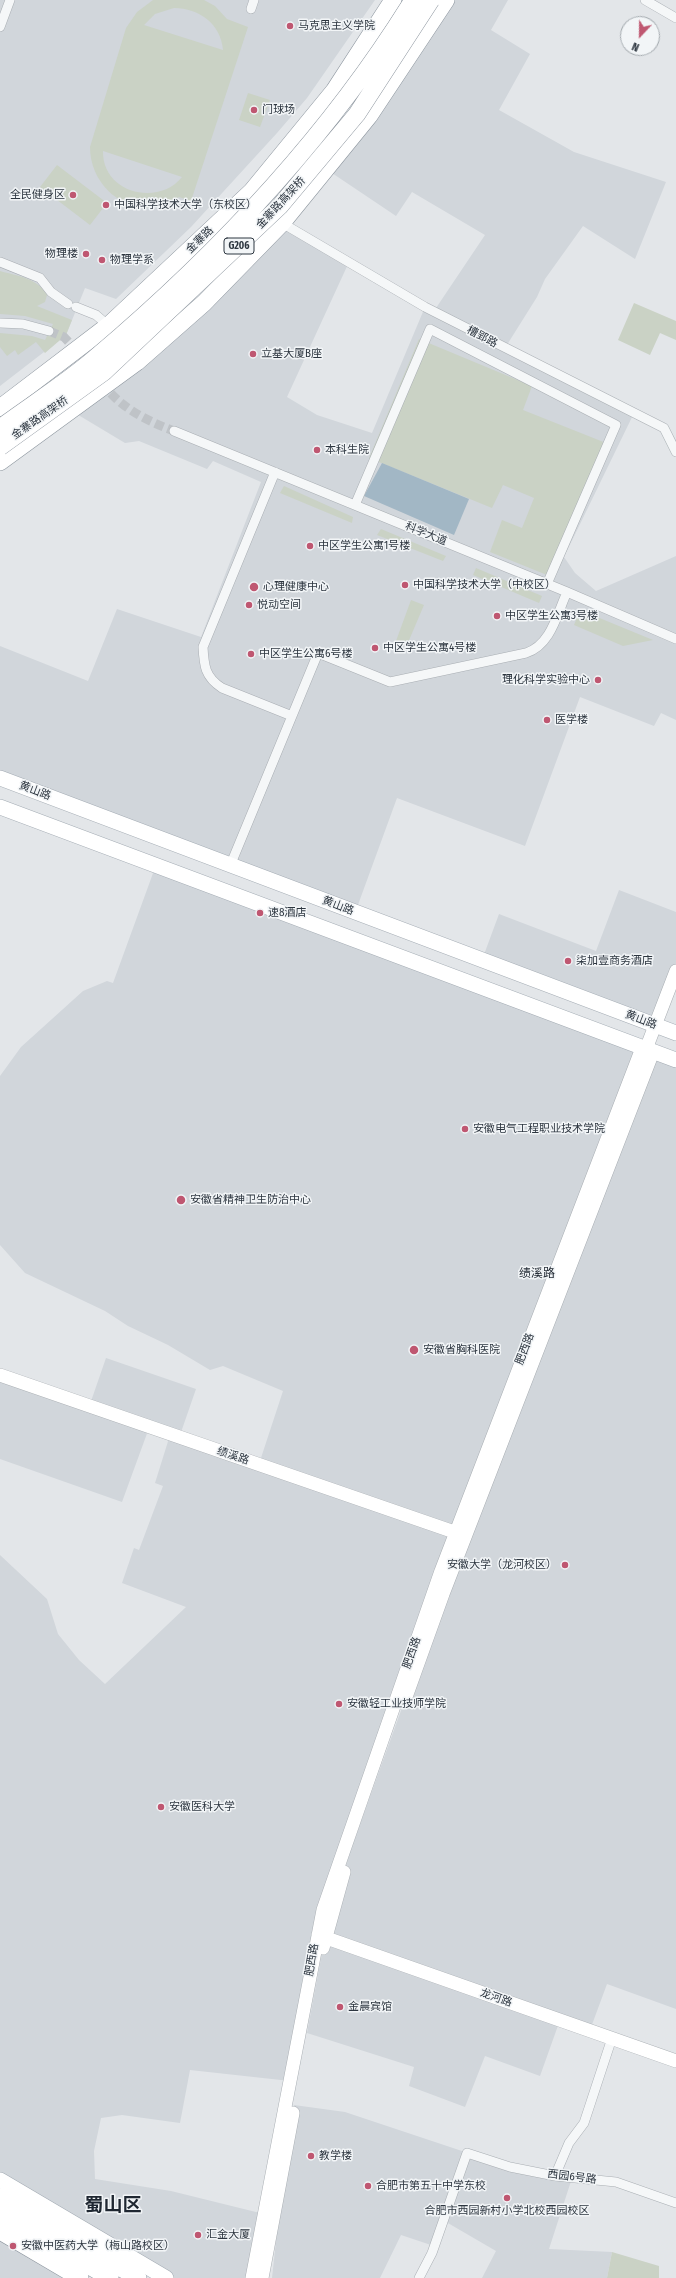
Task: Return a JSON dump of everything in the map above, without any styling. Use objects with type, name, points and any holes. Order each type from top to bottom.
[{"type":"highway","name":"金寨路","points":[[0,408],[109,325],[252,191],[334,91],[393,0]]},
{"type":"highway","name":"金寨路高架桥","points":[[0,428],[94,359],[179,282],[269,192],[348,93],[413,0]]},
{"type":"highway","name":"金寨路高架桥","points":[[0,446],[104,372],[280,206],[357,114],[431,0]]},
{"type":"highway","points":[[0,462],[137,362],[204,303],[282,223],[369,116],[446,0]]},
{"type":"highway","points":[[0,2197],[138,2278]]},
{"type":"highway","points":[[0,2214],[110,2278]]},
{"type":"highway","points":[[0,2231],[80,2278]]},
{"type":"main road","name":"黄山路","points":[[0,778],[676,1033]]},
{"type":"main road","points":[[0,807],[676,1060]]},
{"type":"main road","name":"肥西路","points":[[252,2278],[335,1872],[461,1534],[676,971]]},
{"type":"main road","name":"绩溪路","points":[[0,1375],[461,1534]]},
{"type":"main road","name":"肥西路","points":[[262,2278],[321,1936]]},
{"type":"main road","name":"龙河路","points":[[321,1936],[676,2061]]},
{"type":"main road","points":[[0,2180],[166,2278]]},
{"type":"street","points":[[0,27],[10,0]]},
{"type":"street","points":[[251,9],[254,0]]},
{"type":"street","points":[[645,0],[676,18]]},
{"type":"street","name":"槽郢路","points":[[282,223],[425,307],[664,428],[676,452]]},
{"type":"street","points":[[0,262],[40,278],[51,292],[72,305],[96,315],[109,325],[137,362]]},
{"type":"street","points":[[0,324],[23,324],[49,331]]},
{"type":"street","points":[[355,505],[430,329],[616,424],[547,584]]},
{"type":"street","name":"科学大道","points":[[174,431],[568,592],[676,639]]},
{"type":"street","points":[[275,472],[203,647],[204,669],[213,682],[222,688],[292,716]]},
{"type":"street","points":[[230,866],[318,653],[390,682],[526,654],[536,650],[545,642],[568,592]]},
{"type":"street","points":[[555,2176],[569,2143],[584,2123],[612,2038]]},
{"type":"street","name":"西园6号路","points":[[419,2278],[432,2253],[467,2153],[510,2167],[555,2176],[616,2182],[676,2203]]},
{"type":"shaded area","name":"中国科学技术大学（东校区）","points":[[0,0],[375,0],[307,98],[191,227],[116,299],[85,288],[66,335],[0,386]]},
{"type":"shaded area","points":[[153,0],[204,0],[215,6],[227,19],[248,27],[191,201],[179,197],[164,205],[149,207],[134,206],[120,200],[108,190],[98,178],[92,164],[90,147],[126,28],[137,12]],"holes":[[[174,8],[192,11],[207,19],[218,32],[223,50],[144,25],[155,14]],[[103,151],[182,177],[172,186],[159,192],[146,193],[133,191],[121,186],[112,177],[105,165]]]},
{"type":"shaded area","name":"中国科学技术大学（中校区）","points":[[446,0],[508,0],[491,30],[530,54],[499,110],[574,152],[666,182],[635,259],[583,226],[545,279],[537,297],[505,348],[634,413],[564,557],[575,573],[596,591],[676,556],[676,720],[661,713],[654,726],[580,697],[525,846],[397,798],[355,913],[0,778],[0,646],[88,681],[117,609],[201,637],[261,482],[213,461],[207,469],[139,441],[125,443],[70,410],[282,223],[349,262],[287,397],[317,415],[372,433],[425,307],[434,311],[485,235],[412,192],[396,216],[326,169]]},
{"type":"shaded area","name":"门球场","points":[[248,93],[270,100],[260,127],[239,120]]},
{"type":"shaded area","name":"全民健身区","points":[[57,165],[107,203],[90,225],[40,187]]},
{"type":"shaded area","points":[[0,271],[33,281],[43,289],[47,295],[45,302],[37,306],[72,320],[66,335],[45,353],[36,342],[18,355],[15,350],[7,356],[0,347],[0,333],[32,336],[45,340],[53,324],[25,316],[0,314]]},
{"type":"shaded area","points":[[634,303],[676,321],[676,340],[660,333],[650,355],[618,340]]},
{"type":"shaded area","points":[[419,339],[532,386],[523,410],[606,443],[547,575],[490,552],[502,520],[522,528],[534,498],[503,485],[492,508],[369,458]]},
{"type":"shaded area","points":[[284,486],[353,517],[352,523],[280,493]]},
{"type":"shaded area","points":[[381,529],[446,556],[443,561],[377,535]]},
{"type":"shaded area","points":[[476,568],[542,596],[539,603],[473,575]]},
{"type":"shaded area","points":[[411,600],[424,605],[407,645],[396,641]]},
{"type":"shaded area","points":[[580,610],[653,640],[623,646],[574,625]]},
{"type":"shaded area","points":[[156,865],[642,1048],[341,1857],[290,2081],[190,2070],[180,2123],[122,2115],[101,2118],[94,2151],[95,2179],[171,2191],[264,2214],[252,2278],[166,2278],[0,2180],[0,1555],[47,1599],[58,1634],[79,1660],[105,1684],[186,1607],[122,1583],[134,1548],[139,1550],[163,1486],[155,1483],[170,1435],[149,1428],[122,1502],[0,1459],[0,1375],[89,1407],[106,1358],[196,1389],[179,1438],[259,1464],[283,1391],[223,1366],[210,1370],[168,1345],[128,1326],[105,1311],[25,1273],[0,1245],[0,1076],[21,1047],[83,991],[107,981],[113,983]]},
{"type":"shaded area","points":[[619,890],[676,912],[676,971],[656,1025],[482,960],[499,914],[596,951]]},
{"type":"shaded area","name":"安徽大学（龙河校区）","points":[[653,1052],[676,1060],[676,2009],[607,1984],[590,2030],[560,2020],[540,2076],[485,2056],[465,2107],[409,2086],[414,2067],[307,2033],[325,1937],[349,1855],[443,1594]]},
{"type":"shaded area","name":"合肥市第五十中学东校","points":[[294,2105],[345,2112],[510,2167],[572,2178],[549,2249],[612,2252],[607,2278],[482,2278],[496,2251],[441,2219],[431,2245],[401,2235],[380,2278],[272,2278],[286,2150]]},
{"type":"shaded area","name":"安徽中医药大学（梅山路校区）","points":[[0,2231],[80,2278],[0,2278]]},
{"type":"shaded area","points":[[612,2252],[659,2266],[659,2278],[607,2278]]},
{"type":"water","points":[[382,463],[469,499],[454,535],[364,496]]},
{"type":"tunnel","points":[[49,331],[64,337],[78,352]]},
{"type":"tunnel","points":[[102,383],[109,392],[125,406],[143,418],[174,431]]},
{"type":"place","name":"马克思主义学院","points":[[290,26]]},
{"type":"place","name":"门球场","points":[[254,110]]},
{"type":"place","name":"全民健身区","points":[[73,195]]},
{"type":"place","name":"中国科学技术大学（东校区）","points":[[106,205]]},
{"type":"place","name":"物理楼","points":[[86,254]]},
{"type":"place","name":"物理学系","points":[[102,260]]},
{"type":"place","name":"立基大厦B座","points":[[253,354]]},
{"type":"place","name":"本科生院","points":[[317,450]]},
{"type":"place","name":"中区学生公寓1号楼","points":[[310,546]]},
{"type":"place","name":"中国科学技术大学（中校区）","points":[[405,585]]},
{"type":"place","name":"心理健康中心","points":[[254,587]]},
{"type":"place","name":"悦动空间","points":[[249,605]]},
{"type":"place","name":"中区学生公寓3号楼","points":[[497,616]]},
{"type":"place","name":"中区学生公寓4号楼","points":[[375,648]]},
{"type":"place","name":"中区学生公寓6号楼","points":[[251,654]]},
{"type":"place","name":"理化科学实验中心","points":[[598,680]]},
{"type":"place","name":"医学楼","points":[[547,720]]},
{"type":"place","name":"速8酒店","points":[[260,913]]},
{"type":"place","name":"柒加壹商务酒店","points":[[568,961]]},
{"type":"place","name":"安徽电气工程职业技术学院","points":[[465,1129]]},
{"type":"place","name":"安徽省精神卫生防治中心","points":[[181,1200]]},
{"type":"place","name":"安徽省胸科医院","points":[[414,1350]]},
{"type":"place","name":"安徽大学（龙河校区）","points":[[565,1565]]},
{"type":"place","name":"安徽轻工业技师学院","points":[[339,1704]]},
{"type":"place","name":"安徽医科大学","points":[[161,1807]]},
{"type":"place","name":"金晨宾馆","points":[[340,2007]]},
{"type":"place","name":"教学楼","points":[[311,2156]]},
{"type":"place","name":"合肥市第五十中学东校","points":[[368,2186]]},
{"type":"place","name":"合肥市西园新村小学北校西园校区","points":[[507,2198]]},
{"type":"place","name":"汇金大厦","points":[[198,2235]]},
{"type":"place","name":"安徽中医药大学（梅山路校区）","points":[[13,2246]]},
{"type":"district","name":"绩溪路","points":[[537,1274]]},
{"type":"district","name":"蜀山区","points":[[113,2206]]}]
